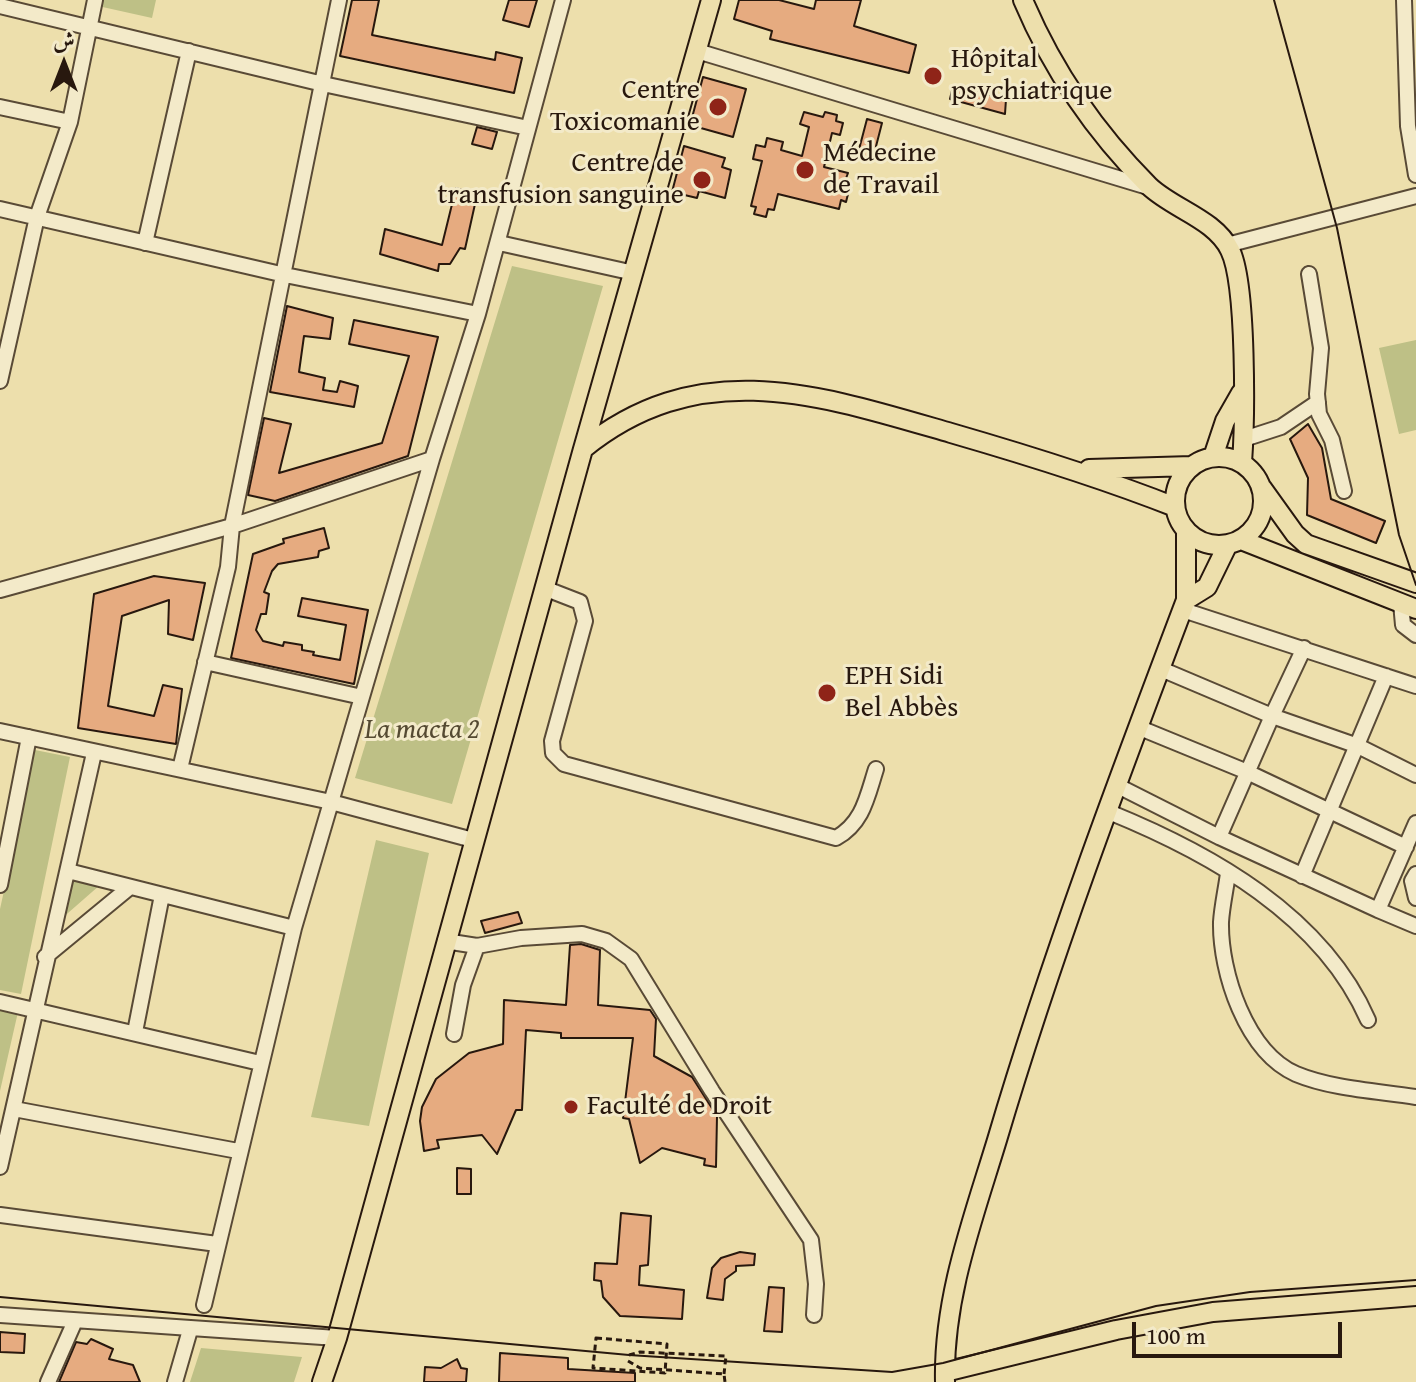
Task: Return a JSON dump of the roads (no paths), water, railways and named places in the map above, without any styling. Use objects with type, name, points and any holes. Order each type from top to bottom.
[{"type":"main road","points":[[322,1382],[337,1338],[473,840],[711,0]]},
{"type":"main road","points":[[1023,0],[1074,98],[1093,124],[1152,188],[1212,229],[1227,245],[1237,273],[1244,439],[1242,463]]},
{"type":"main road","points":[[583,449],[614,423],[657,405],[705,393],[754,389],[827,399],[1074,468],[1175,507]]},
{"type":"main road","points":[[1213,457],[1225,421],[1241,393]]},
{"type":"main road","points":[[1074,468],[1192,466],[1213,457],[1242,463],[1295,534],[1306,544],[1416,583]]},
{"type":"main road","points":[[1192,466],[1178,485],[1175,507],[1186,530],[1184,605],[1032,1027],[957,1274],[946,1330],[945,1377],[1116,1330],[1213,1312],[1416,1296]]},
{"type":"main road","points":[[1184,605],[1207,587],[1234,542],[1261,517],[1262,488]]},
{"type":"main road","points":[[1186,530],[1205,543],[1234,542],[1409,606]]},
{"type":"street","points":[[0,381],[7,312],[70,122],[95,0]]},
{"type":"street","points":[[180,769],[228,567],[232,526],[339,0]]},
{"type":"street","points":[[204,1305],[238,1151],[294,928],[499,243],[563,0]]},
{"type":"street","points":[[1408,5],[1408,126],[1416,175]]},
{"type":"street","points":[[0,6],[323,84],[528,128]]},
{"type":"street","points":[[145,243],[189,51]]},
{"type":"street","points":[[697,51],[1152,188]]},
{"type":"street","points":[[0,107],[70,122]]},
{"type":"street","points":[[1227,245],[1416,196]]},
{"type":"street","points":[[0,209],[285,275],[478,314]]},
{"type":"street","points":[[499,243],[634,273]]},
{"type":"street","points":[[1309,274],[1321,348],[1318,402],[1344,491]]},
{"type":"street","points":[[1244,439],[1281,427],[1318,402]]},
{"type":"street","points":[[0,590],[232,526],[432,459]]},
{"type":"street","points":[[544,588],[580,602],[585,621],[552,741],[553,753],[564,764],[836,838],[849,831],[862,814],[876,769]]},
{"type":"street","points":[[1184,605],[1416,686]]},
{"type":"street","points":[[1409,606],[1403,625],[1416,635]]},
{"type":"street","points":[[1219,837],[1245,771],[1304,648]]},
{"type":"street","points":[[205,662],[362,697]]},
{"type":"street","points":[[1161,669],[1272,716],[1358,746],[1416,775]]},
{"type":"street","points":[[1302,876],[1386,676]]},
{"type":"street","points":[[1140,728],[1245,771],[1406,847]]},
{"type":"street","points":[[0,731],[331,802],[473,840]]},
{"type":"street","points":[[0,885],[29,737]]},
{"type":"street","points":[[0,1167],[45,957],[94,753]]},
{"type":"street","points":[[1118,786],[1302,876],[1416,926]]},
{"type":"street","points":[[1109,812],[1170,837],[1228,873],[1321,943],[1352,985],[1368,1020]]},
{"type":"street","points":[[1378,910],[1416,823]]},
{"type":"street","points":[[68,871],[294,928]]},
{"type":"street","points":[[1228,873],[1221,922],[1231,978],[1243,1021],[1270,1055],[1295,1073],[1416,1097]]},
{"type":"street","points":[[1416,874],[1412,881],[1416,898]]},
{"type":"street","points":[[45,957],[130,887]]},
{"type":"street","points":[[135,1032],[162,895]]},
{"type":"street","points":[[445,941],[477,946],[521,938],[582,934],[606,941],[631,959],[712,1091],[811,1240],[816,1284],[814,1315]]},
{"type":"street","points":[[454,1034],[463,985],[477,946]]},
{"type":"street","points":[[0,1002],[260,1063]]},
{"type":"street","points":[[14,1109],[238,1151]]},
{"type":"street","points":[[0,1215],[217,1244]]},
{"type":"street","points":[[0,1315],[337,1338]]},
{"type":"street","points":[[48,1382],[75,1321]]},
{"type":"street","points":[[175,1382],[190,1330]]},
{"type":"tram line","points":[[1274,0],[1337,228],[1399,535],[1416,585]]},
{"type":"tram line","points":[[0,1297],[629,1355],[892,1372],[943,1363],[1156,1306],[1250,1292],[1416,1280]]},
{"type":"place","name":"Hôpital psychiatrique","points":[[933,76]]},
{"type":"place","name":"Centre Toxicomanie","points":[[718,107]]},
{"type":"place","name":"Médecine de Travail","points":[[805,170]]},
{"type":"place","name":"Centre de transfusion sanguine","points":[[702,180]]},
{"type":"place","name":"EPH Sidi Bel Abbès","points":[[827,693]]},
{"type":"place","name":"Faculté de Droit","points":[[571,1107]]},
{"type":"park label","name":"La macta 2","points":[[422,731]]}]
